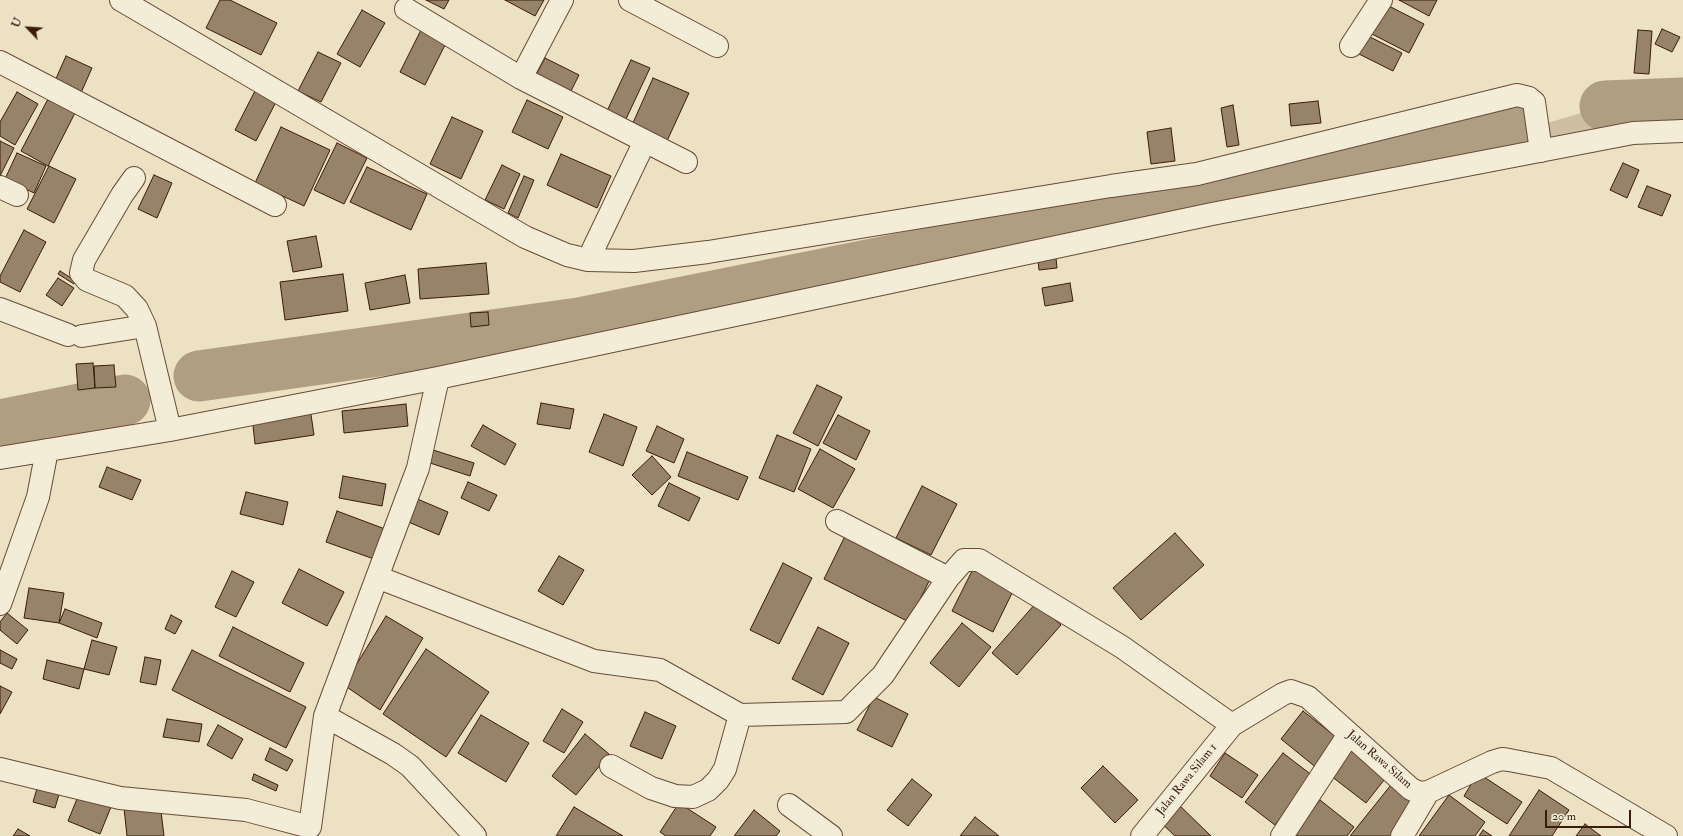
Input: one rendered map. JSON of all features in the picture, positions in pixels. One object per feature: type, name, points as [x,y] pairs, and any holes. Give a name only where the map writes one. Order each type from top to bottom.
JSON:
[{"type":"street","points":[[121,0],[525,237],[567,256],[588,260],[634,261],[708,252],[1111,186],[1197,174],[1505,98],[1524,96],[1534,102],[1540,145]]},
{"type":"street","points":[[521,78],[562,0]]},
{"type":"street","points":[[630,0],[717,46]]},
{"type":"street","points":[[1351,46],[1381,0]]},
{"type":"street","points":[[406,9],[521,78],[686,162]]},
{"type":"street","points":[[0,62],[275,205]]},
{"type":"street","points":[[0,458],[47,450],[168,422],[438,378],[1540,145],[1633,134],[1683,131]]},
{"type":"street","points":[[588,260],[645,141]]},
{"type":"street","points":[[134,178],[122,195],[84,260],[81,273],[87,280],[125,296],[137,309],[145,326],[155,361],[168,422]]},
{"type":"street","points":[[0,309],[75,335],[145,326]]},
{"type":"street","points":[[0,769],[120,798],[246,810],[310,831],[325,716],[418,468],[438,378]]},
{"type":"street","points":[[0,604],[38,498],[47,450]]},
{"type":"street","points":[[836,521],[948,578]]},
{"type":"street","points":[[377,577],[594,662],[660,670],[740,715],[846,712],[883,675],[948,578],[964,560],[980,560],[1122,647],[1232,725]]},
{"type":"street","name":"Jalan Rawa Silam","points":[[1232,725],[1283,694],[1291,691],[1308,697],[1411,789],[1420,793],[1428,792],[1502,759],[1551,768],[1666,836]]},
{"type":"street","points":[[611,766],[651,788],[675,796],[693,797],[708,790],[718,780],[725,769],[740,715]]},
{"type":"street","points":[[325,716],[394,754],[410,766],[475,836]]},
{"type":"street","name":"Jalan Rawa Silam 1","points":[[1142,836],[1232,725]]},
{"type":"street","points":[[1282,836],[1349,734]]},
{"type":"street","points":[[1402,836],[1428,792]]},
{"type":"street","points":[[789,805],[831,836]]},
{"type":"shaded area","points":[[1683,103],[1683,131],[1541,151],[1537,126],[1605,106]]},
{"type":"building","points":[[220,0],[230,0],[277,23],[261,55],[206,28]]},
{"type":"building","points":[[426,0],[449,0],[444,9]]},
{"type":"building","points":[[505,0],[544,0],[535,16]]},
{"type":"building","points":[[1399,0],[1437,0],[1429,16]]},
{"type":"building","points":[[1385,4],[1424,24],[1409,53],[1370,33]]},
{"type":"building","points":[[362,10],[385,23],[360,67],[337,54]]},
{"type":"building","points":[[1662,29],[1680,37],[1672,52],[1655,44]]},
{"type":"building","points":[[421,30],[446,43],[425,85],[400,72]]},
{"type":"building","points":[[1638,30],[1652,31],[1649,74],[1634,73]]},
{"type":"building","points":[[1362,33],[1402,53],[1393,71],[1353,51]]},
{"type":"building","points":[[318,52],[341,63],[321,102],[298,91]]},
{"type":"building","points":[[66,56],[92,68],[80,95],[54,83]]},
{"type":"building","points":[[545,58],[579,75],[568,97],[534,79]]},
{"type":"building","points":[[631,60],[650,68],[626,119],[607,111]]},
{"type":"building","points":[[653,78],[689,93],[667,141],[632,125]]},
{"type":"building","points":[[257,87],[278,98],[256,141],[235,130]]},
{"type":"building","points":[[17,92],[38,104],[15,145],[0,136],[0,122]]},
{"type":"building","points":[[49,97],[76,111],[48,166],[21,151]]},
{"type":"building","points":[[527,100],[563,117],[548,149],[512,132]]},
{"type":"building","points":[[1318,101],[1321,123],[1291,126],[1289,104]]},
{"type":"building","points":[[1233,105],[1239,145],[1227,147],[1221,108]]},
{"type":"building","points":[[452,117],[483,131],[461,179],[430,164]]},
{"type":"building","points":[[281,127],[330,150],[304,206],[255,183]]},
{"type":"building","points":[[1171,128],[1175,161],[1151,164],[1147,132]]},
{"type":"building","points":[[0,141],[14,148],[0,176]]},
{"type":"building","points":[[337,143],[367,158],[344,204],[314,190]]},
{"type":"building","points":[[17,153],[46,166],[34,193],[5,179]]},
{"type":"building","points":[[561,154],[611,176],[597,208],[547,185]]},
{"type":"building","points":[[1623,163],[1639,170],[1627,198],[1610,190]]},
{"type":"building","points":[[502,165],[520,174],[504,209],[485,200]]},
{"type":"building","points":[[49,166],[76,179],[54,223],[27,209]]},
{"type":"building","points":[[367,167],[427,194],[411,230],[350,202]]},
{"type":"building","points":[[154,175],[172,183],[157,218],[138,209]]},
{"type":"building","points":[[524,176],[534,180],[518,218],[508,213]]},
{"type":"building","points":[[1647,186],[1671,195],[1662,216],[1638,207]]},
{"type":"building","points":[[24,230],[46,242],[20,292],[0,282],[0,276]]},
{"type":"building","points":[[316,236],[322,267],[293,272],[287,241]]},
{"type":"building","points":[[1056,258],[1057,268],[1039,270],[1038,260]]},
{"type":"building","points":[[486,263],[489,294],[420,299],[418,269]]},
{"type":"building","points":[[60,271],[76,281],[74,284],[58,274]]},
{"type":"building","points":[[343,274],[348,311],[285,320],[280,282]]},
{"type":"building","points":[[405,275],[410,303],[370,310],[365,283]]},
{"type":"building","points":[[58,278],[74,288],[62,306],[46,295]]},
{"type":"building","points":[[1070,283],[1073,301],[1045,306],[1042,288]]},
{"type":"building","points":[[488,312],[489,325],[471,327],[470,313]]},
{"type":"building","points":[[93,363],[95,388],[78,390],[76,364]]},
{"type":"building","points":[[114,365],[116,387],[95,388],[94,366]]},
{"type":"building","points":[[817,385],[842,397],[818,446],[793,433]]},
{"type":"building","points":[[541,403],[574,409],[570,429],[537,424]]},
{"type":"building","points":[[406,404],[408,426],[344,433],[342,411]]},
{"type":"building","points":[[310,408],[314,435],[255,444],[252,416]]},
{"type":"building","points":[[604,414],[637,427],[623,466],[589,452]]},
{"type":"building","points":[[838,415],[870,431],[856,460],[823,443]]},
{"type":"building","points":[[483,425],[516,444],[505,465],[471,446]]},
{"type":"building","points":[[657,426],[684,439],[674,463],[646,451]]},
{"type":"building","points":[[777,435],[811,449],[794,492],[759,478]]},
{"type":"building","points":[[430,449],[474,463],[470,476],[427,462]]},
{"type":"building","points":[[820,449],[855,469],[833,508],[798,489]]},
{"type":"building","points":[[687,452],[748,477],[738,500],[678,476]]},
{"type":"building","points":[[652,456],[671,477],[652,495],[632,475]]},
{"type":"building","points":[[107,467],[141,480],[132,500],[99,487]]},
{"type":"building","points":[[343,476],[386,484],[382,506],[339,498]]},
{"type":"building","points":[[468,482],[497,495],[489,511],[461,498]]},
{"type":"building","points":[[669,483],[700,498],[689,521],[658,506]]},
{"type":"building","points":[[922,486],[957,504],[931,555],[896,538]]},
{"type":"building","points":[[246,492],[288,502],[283,525],[240,514]]},
{"type":"building","points":[[415,498],[448,512],[439,535],[406,521]]},
{"type":"building","points":[[337,511],[385,529],[374,559],[326,542]]},
{"type":"building","points":[[1175,533],[1204,565],[1141,620],[1113,588]]},
{"type":"building","points":[[846,534],[931,577],[909,622],[824,579]]},
{"type":"building","points":[[559,556],[584,570],[563,605],[538,591]]},
{"type":"building","points":[[783,563],[812,578],[779,644],[750,630]]},
{"type":"building","points":[[974,567],[1015,587],[993,632],[952,611]]},
{"type":"building","points":[[299,569],[344,592],[327,626],[282,603]]},
{"type":"building","points":[[232,571],[254,582],[236,617],[215,607]]},
{"type":"building","points":[[29,588],[64,593],[59,623],[24,618]]},
{"type":"building","points":[[1036,603],[1061,625],[1017,675],[992,653]]},
{"type":"building","points":[[65,609],[102,623],[97,638],[59,623]]},
{"type":"building","points":[[7,613],[28,630],[17,644],[0,630],[0,622]]},
{"type":"building","points":[[171,615],[182,621],[175,634],[165,629]]},
{"type":"building","points":[[386,616],[423,638],[380,710],[344,685]]},
{"type":"building","points":[[962,623],[991,647],[959,687],[930,663]]},
{"type":"building","points":[[233,627],[304,663],[290,692],[219,656]]},
{"type":"building","points":[[818,627],[849,643],[823,695],[792,679]]},
{"type":"building","points":[[92,640],[117,647],[109,675],[84,669]]},
{"type":"building","points":[[426,649],[489,692],[446,757],[383,714]]},
{"type":"building","points":[[0,650],[17,659],[12,669],[0,663]]},
{"type":"building","points":[[192,650],[306,707],[286,748],[172,690]]},
{"type":"building","points":[[145,657],[161,660],[156,685],[140,682]]},
{"type":"building","points":[[47,660],[84,669],[79,689],[43,679]]},
{"type":"building","points":[[0,686],[12,692],[0,714]]},
{"type":"building","points":[[874,697],[908,714],[892,747],[857,730]]},
{"type":"building","points":[[562,709],[583,722],[564,753],[543,741]]},
{"type":"building","points":[[1303,711],[1340,740],[1318,769],[1281,739]]},
{"type":"building","points":[[645,712],[676,726],[662,759],[630,746]]},
{"type":"building","points":[[481,715],[529,743],[506,782],[458,753]]},
{"type":"building","points":[[167,719],[202,724],[199,742],[163,737]]},
{"type":"building","points":[[218,725],[243,739],[232,759],[207,745]]},
{"type":"building","points":[[585,734],[609,754],[576,795],[552,776]]},
{"type":"building","points":[[270,748],[293,760],[287,771],[265,760]]},
{"type":"building","points":[[1353,748],[1388,775],[1366,803],[1331,776]]},
{"type":"building","points":[[1225,753],[1258,775],[1242,798],[1210,776]]},
{"type":"building","points":[[1283,753],[1313,776],[1275,825],[1245,802]]},
{"type":"building","points":[[1103,766],[1138,800],[1115,823],[1081,788]]},
{"type":"building","points":[[1478,773],[1522,802],[1507,824],[1464,796]]},
{"type":"building","points":[[254,774],[278,785],[276,791],[252,780]]},
{"type":"building","points":[[912,779],[932,795],[908,826],[887,810]]},
{"type":"building","points":[[38,785],[60,791],[55,808],[33,802]]},
{"type":"building","points":[[1391,785],[1416,805],[1392,836],[1350,836]]},
{"type":"building","points":[[1539,790],[1569,810],[1552,836],[1509,836]]},
{"type":"building","points":[[79,794],[111,807],[100,834],[68,821]]},
{"type":"building","points":[[1449,795],[1485,822],[1475,836],[1419,836]]},
{"type":"building","points":[[1320,800],[1354,827],[1347,836],[1292,836]]},
{"type":"building","points":[[1176,802],[1211,836],[1175,836],[1158,820]]},
{"type":"building","points":[[160,803],[164,836],[127,836],[124,808]]},
{"type":"building","points":[[679,803],[716,827],[710,836],[666,836],[660,832]]},
{"type":"building","points":[[574,807],[623,836],[556,836]]},
{"type":"building","points":[[754,810],[780,831],[776,836],[734,836]]},
{"type":"building","points":[[975,817],[999,836],[960,836]]},
{"type":"building","points":[[1585,824],[1601,836],[1576,836]]},
{"type":"building","points":[[18,829],[30,836],[13,836]]},
{"type":"building","points":[[1483,830],[1492,836],[1479,836]]},
{"type":"waterway","points":[[1605,106],[1683,103]]},
{"type":"waterway","points":[[199,376],[579,323],[1441,150],[1523,128]]},
{"type":"waterway","points":[[0,425],[125,400]]}]
